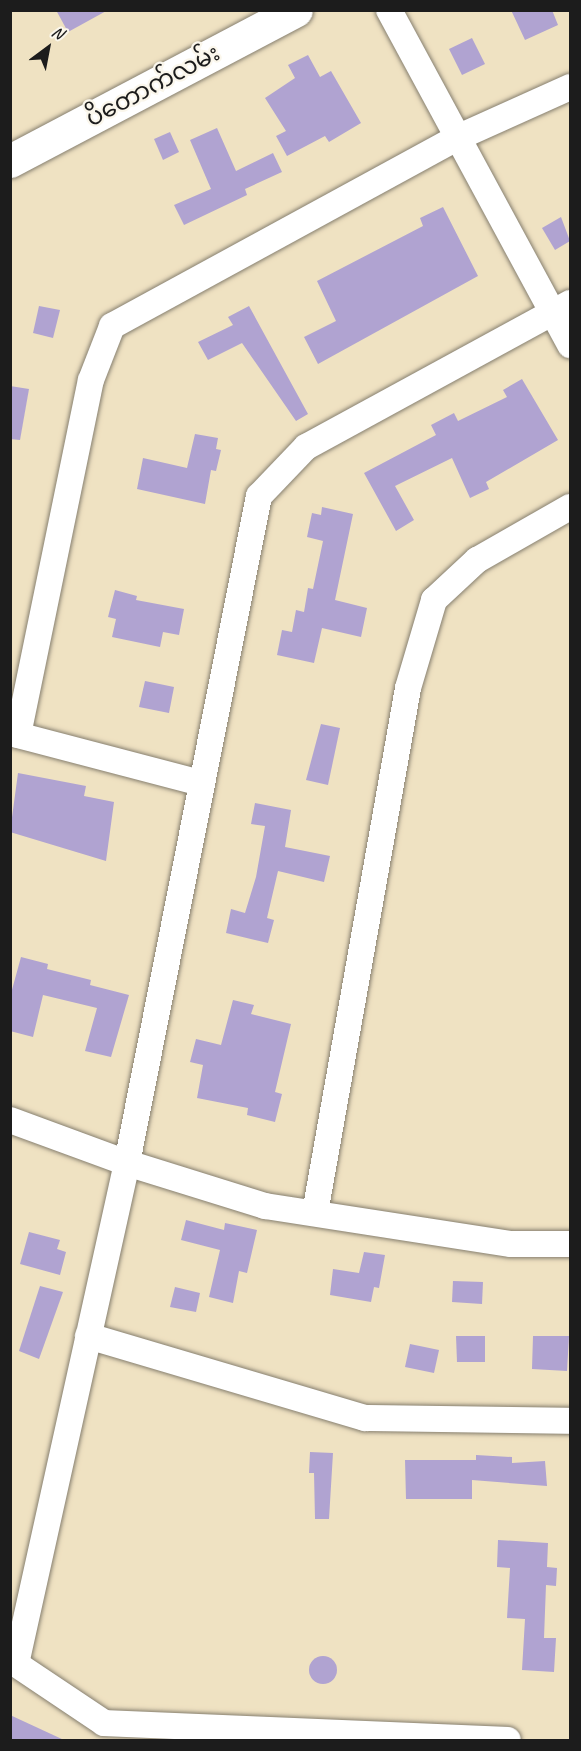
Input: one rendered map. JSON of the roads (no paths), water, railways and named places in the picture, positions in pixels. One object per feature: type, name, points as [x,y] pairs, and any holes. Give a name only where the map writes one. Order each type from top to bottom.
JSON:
[{"type":"street","name":"ပိတောက်လမ်း","points":[[10,161],[296,10]]},
{"type":"street","points":[[389,10],[459,137],[563,307],[570,345]]},
{"type":"street","points":[[201,783],[14,734],[92,380],[112,326],[459,137],[570,87]]},
{"type":"street","points":[[508,1740],[104,1723],[13,1662],[127,1163],[259,496],[306,447],[563,307]]},
{"type":"street","points":[[315,1213],[408,688],[434,600],[477,560],[570,507]]},
{"type":"street","points":[[10,1120],[127,1163],[265,1206],[511,1244],[570,1244]]},
{"type":"street","points":[[88,1336],[365,1418],[570,1421]]}]
